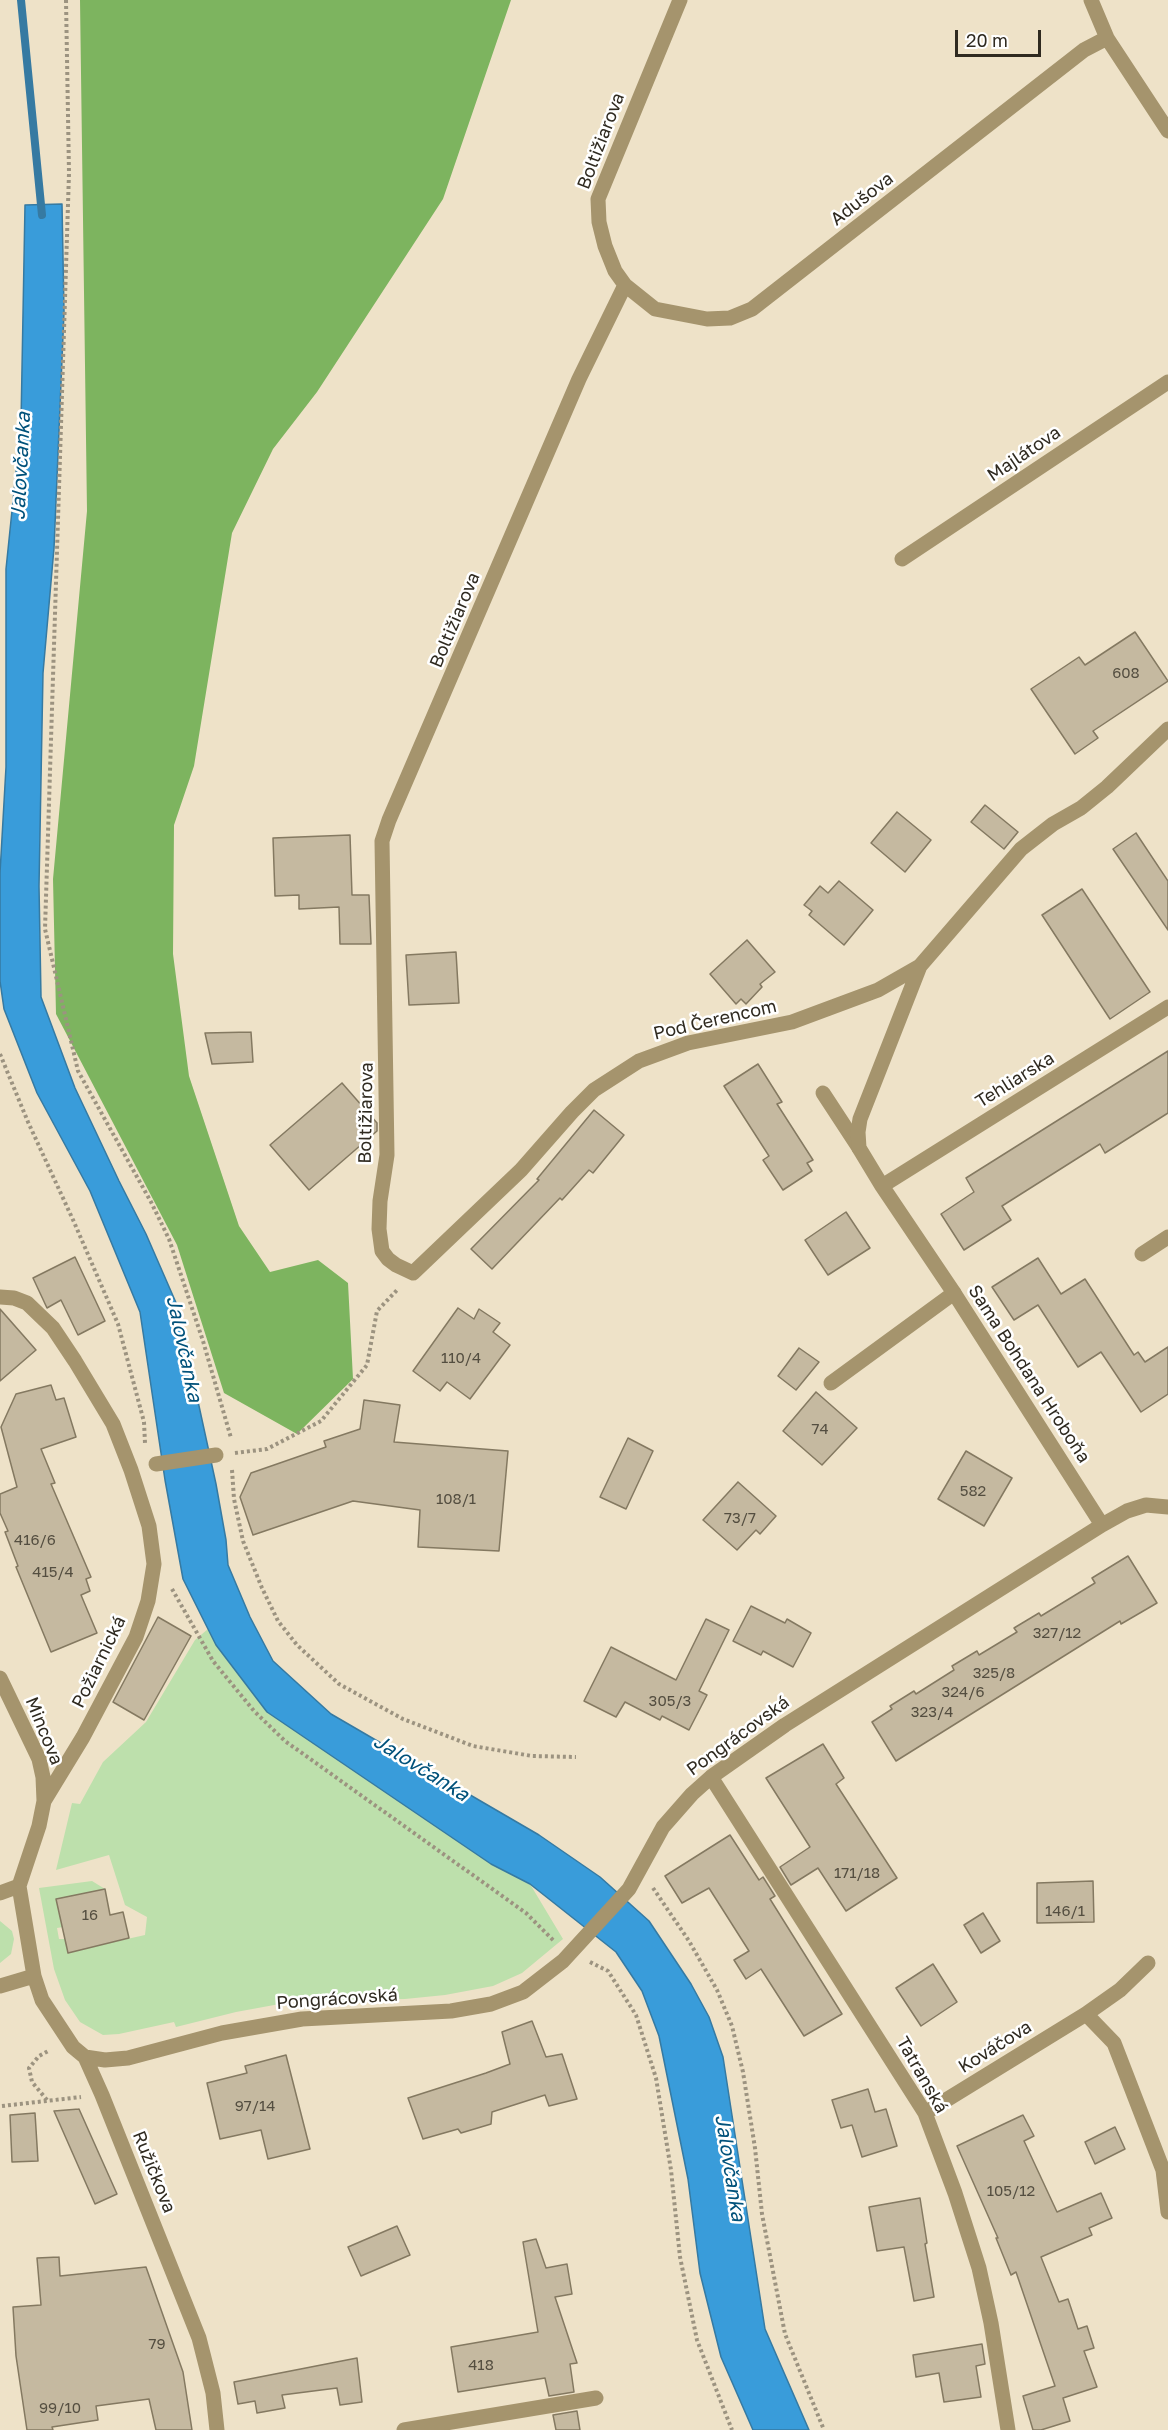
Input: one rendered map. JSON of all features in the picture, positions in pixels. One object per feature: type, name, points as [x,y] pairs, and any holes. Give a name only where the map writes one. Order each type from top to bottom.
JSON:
[{"type":"street","name":"Boltižiarova","points":[[413,1273],[388,1259],[382,1251],[379,1229],[380,1201],[387,1155],[382,842],[389,820],[574,390],[625,285],[615,271],[605,246],[598,222],[598,199],[680,0]]},
{"type":"street","points":[[1091,0],[1107,38],[1168,131]]},
{"type":"street","name":"Adušova","points":[[625,285],[655,309],[682,316],[707,319],[730,318],[752,309],[1056,71],[1084,50],[1107,38]]},
{"type":"street","name":"Majlátova","points":[[902,559],[1168,382]]},
{"type":"street","name":"Pod Čerencom","points":[[859,1148],[860,1119],[921,966],[1021,849],[1053,824],[1081,808],[1107,787],[1168,729]]},
{"type":"street","name":"Pod Čerencom","points":[[413,1273],[521,1170],[594,1090],[625,1068],[657,1052],[688,1043],[792,1022],[878,990],[921,966]]},
{"type":"street","name":"Tehliarska","points":[[882,1186],[1168,1007]]},
{"type":"street","points":[[823,1093],[882,1186]]},
{"type":"street","name":"Sama Bohdana Hroboňa","points":[[882,1186],[954,1293],[1102,1525]]},
{"type":"street","points":[[1142,1254],[1168,1237]]},
{"type":"street","points":[[831,1383],[954,1293]]},
{"type":"street","name":"Požiarnická","points":[[0,1298],[14,1298],[27,1303],[37,1312],[53,1328],[96,1394],[112,1424],[141,1497],[149,1526],[154,1564],[148,1601],[136,1637],[83,1737],[44,1801],[33,1845],[19,1886],[34,1976]]},
{"type":"street","points":[[156,1464],[216,1455]]},
{"type":"street","points":[[1102,1525],[1127,1511],[1146,1505],[1168,1507]]},
{"type":"street","name":"Pongrácovská","points":[[86,2057],[105,2060],[128,2058],[222,2033],[293,2020],[451,2011],[491,2004],[523,1992],[563,1961],[629,1888],[663,1827],[692,1794],[711,1777],[784,1725],[1102,1525]]},
{"type":"street","name":"Mincova","points":[[0,1678],[39,1759],[43,1777],[44,1801]]},
{"type":"street","name":"Tatranská","points":[[711,1777],[925,2114],[955,2193],[979,2268],[991,2323],[1008,2430]]},
{"type":"street","points":[[0,1893],[19,1886]]},
{"type":"street","name":"Kováčova","points":[[925,2114],[1086,2014],[1120,1990],[1148,1963]]},
{"type":"street","points":[[0,1986],[34,1976]]},
{"type":"street","name":"Ružičkova","points":[[34,1976],[42,2000],[69,2042],[86,2057],[102,2095],[199,2338],[213,2393],[217,2430]]},
{"type":"street","points":[[1086,2014],[1114,2043],[1163,2170],[1168,2212]]},
{"type":"street","points":[[404,2430],[596,2398]]},
{"type":"path","points":[[66,0],[69,173],[45,929],[78,1071],[169,1239],[204,1341],[233,1446],[234,1499],[243,1541],[278,1621],[297,1645],[339,1684],[403,1719],[473,1746],[532,1756],[576,1756]]},
{"type":"path","points":[[0,1054],[118,1324],[144,1422],[146,1444]]},
{"type":"path","points":[[232,1453],[267,1449],[321,1421],[367,1365],[378,1311],[413,1273]]},
{"type":"path","points":[[154,1564],[173,1590],[213,1661],[254,1711],[285,1741],[526,1913],[555,1942]]},
{"type":"path","points":[[650,1885],[689,1941],[717,1989],[732,2026],[743,2072],[755,2148],[762,2214],[785,2334],[824,2430]]},
{"type":"path","points":[[592,1956],[588,1961],[608,1971],[636,2015],[656,2078],[671,2170],[681,2258],[697,2340],[732,2430]]},
{"type":"path","points":[[47,2101],[32,2082],[29,2068],[39,2056],[69,2042]]},
{"type":"path","points":[[2,2106],[102,2095]]},
{"type":"green space","points":[[80,0],[511,0],[443,199],[317,392],[273,449],[232,533],[194,766],[174,825],[173,954],[189,1076],[239,1226],[270,1272],[318,1260],[348,1283],[353,1379],[297,1434],[224,1393],[177,1245],[56,1014],[53,879],[87,511]]},
{"type":"green space","points":[[208,1629],[216,1645],[267,1712],[491,1864],[530,1884],[563,1939],[522,1973],[493,1986],[445,1995],[405,1999],[296,2001],[236,2012],[176,2027],[174,2022],[119,2034],[103,2035],[80,2022],[65,2000],[54,1969],[39,1888],[92,1881],[105,1889],[57,1899],[63,1927],[57,1928],[59,1939],[65,1939],[69,1952],[145,1935],[147,1917],[125,1905],[109,1855],[56,1870],[72,1803],[80,1804],[103,1762],[146,1722],[195,1640]]},
{"type":"green space","points":[[0,1921],[12,1931],[14,1939],[11,1954],[0,1963]]},
{"type":"water","points":[[62,204],[64,312],[54,548],[43,673],[39,886],[41,997],[75,1088],[146,1234],[177,1305],[216,1484],[228,1565],[250,1617],[273,1661],[331,1714],[539,1835],[600,1877],[649,1921],[691,1984],[709,2017],[723,2057],[765,2329],[809,2430],[753,2430],[721,2357],[700,2273],[688,2179],[659,2036],[642,1991],[616,1952],[530,1884],[491,1864],[267,1712],[216,1645],[183,1579],[165,1480],[140,1312],[90,1191],[37,1093],[4,1009],[0,981],[0,873],[6,767],[6,569],[21,423],[25,205]]},
{"type":"building","points":[[1135,632],[1168,681],[1093,731],[1098,738],[1075,754],[1031,689],[1079,657],[1085,665]]},
{"type":"building","points":[[985,805],[1018,832],[1004,849],[971,822]]},
{"type":"building","points":[[897,812],[931,840],[905,872],[871,843]]},
{"type":"building","points":[[1136,833],[1168,881],[1168,930],[1113,849]]},
{"type":"building","points":[[350,835],[352,895],[369,895],[371,944],[340,944],[339,907],[299,909],[299,895],[275,896],[273,838]]},
{"type":"building","points":[[839,881],[873,910],[844,945],[809,915],[812,911],[804,905],[820,886],[828,893]]},
{"type":"building","points":[[1082,889],[1150,992],[1110,1019],[1042,915]]},
{"type":"building","points":[[747,940],[775,972],[760,984],[762,987],[746,1004],[741,999],[736,1004],[710,974]]},
{"type":"building","points":[[456,952],[459,1003],[409,1005],[406,955]]},
{"type":"building","points":[[251,1032],[253,1062],[212,1064],[205,1033]]},
{"type":"building","points":[[1168,1051],[1168,1113],[1105,1153],[1100,1144],[1002,1206],[1011,1220],[964,1250],[941,1214],[974,1192],[966,1178]]},
{"type":"building","points":[[758,1064],[782,1102],[777,1104],[813,1160],[807,1163],[812,1171],[783,1190],[763,1160],[769,1156],[724,1086]]},
{"type":"building","points":[[342,1083],[377,1123],[377,1131],[309,1190],[270,1145]]},
{"type":"building","points":[[594,1110],[624,1135],[593,1173],[589,1170],[492,1269],[471,1249],[539,1180],[537,1179]]},
{"type":"building","points":[[846,1212],[870,1248],[828,1275],[805,1240]]},
{"type":"building","points":[[75,1257],[105,1321],[78,1335],[61,1300],[47,1308],[33,1278]]},
{"type":"building","points":[[1038,1258],[1061,1294],[1085,1279],[1134,1355],[1138,1352],[1145,1362],[1168,1347],[1168,1394],[1141,1412],[1101,1352],[1078,1367],[1038,1305],[1014,1320],[992,1287]]},
{"type":"building","points":[[458,1308],[474,1319],[479,1309],[500,1323],[493,1332],[510,1345],[470,1399],[447,1382],[440,1391],[413,1371]]},
{"type":"building","points":[[0,1309],[36,1350],[0,1381]]},
{"type":"building","points":[[799,1348],[819,1362],[796,1390],[778,1376]]},
{"type":"building","points":[[51,1385],[56,1400],[64,1398],[76,1437],[41,1449],[55,1483],[51,1484],[91,1577],[86,1579],[90,1591],[81,1595],[97,1633],[51,1652],[16,1567],[18,1566],[5,1532],[8,1531],[0,1513],[0,1494],[17,1487],[1,1427],[16,1394]]},
{"type":"building","points":[[816,1392],[857,1428],[822,1465],[783,1431]]},
{"type":"building","points":[[364,1400],[400,1405],[394,1442],[508,1451],[499,1551],[418,1547],[420,1510],[353,1501],[253,1535],[240,1497],[251,1473],[326,1447],[324,1441],[360,1429]]},
{"type":"building","points":[[628,1438],[653,1451],[626,1509],[600,1497]]},
{"type":"building","points":[[966,1451],[1012,1478],[984,1526],[938,1499]]},
{"type":"building","points":[[738,1482],[776,1516],[760,1534],[756,1530],[737,1550],[703,1520]]},
{"type":"building","points":[[1128,1556],[1157,1603],[1121,1624],[1120,1621],[896,1761],[872,1722],[892,1709],[890,1706],[914,1691],[916,1694],[954,1670],[952,1666],[977,1651],[979,1655],[1017,1632],[1014,1628],[1039,1613],[1041,1616],[1095,1583],[1092,1578]]},
{"type":"building","points":[[751,1606],[785,1623],[787,1619],[811,1633],[793,1667],[763,1651],[761,1655],[733,1641]]},
{"type":"building","points":[[158,1617],[191,1636],[144,1720],[113,1702]]},
{"type":"building","points":[[706,1619],[729,1630],[699,1691],[707,1695],[689,1730],[662,1716],[660,1720],[625,1702],[616,1717],[584,1701],[611,1647],[676,1680]]},
{"type":"building","points":[[823,1744],[844,1778],[836,1784],[897,1878],[846,1911],[818,1868],[791,1885],[780,1867],[810,1847],[766,1778]]},
{"type":"building","points":[[730,1835],[759,1880],[763,1877],[775,1896],[770,1899],[842,2014],[804,2036],[761,1969],[746,1979],[734,1960],[749,1951],[709,1888],[682,1903],[665,1876]]},
{"type":"building","points":[[1093,1881],[1094,1922],[1037,1923],[1037,1883]]},
{"type":"building","points":[[105,1889],[110,1915],[123,1912],[129,1938],[68,1953],[56,1899]]},
{"type":"building","points":[[983,1913],[1000,1941],[981,1953],[964,1925]]},
{"type":"building","points":[[933,1964],[957,2002],[921,2026],[896,1988]]},
{"type":"building","points":[[532,2021],[546,2057],[562,2054],[577,2099],[549,2106],[545,2095],[492,2112],[491,2124],[461,2133],[458,2129],[423,2139],[408,2098],[510,2064],[502,2032]]},
{"type":"building","points":[[286,2055],[310,2149],[268,2159],[261,2130],[220,2139],[207,2083],[247,2073],[245,2066]]},
{"type":"building","points":[[868,2089],[875,2112],[886,2109],[897,2146],[862,2157],[852,2125],[841,2128],[832,2100]]},
{"type":"building","points":[[79,2109],[117,2194],[95,2204],[54,2111]]},
{"type":"building","points":[[35,2113],[38,2161],[12,2162],[10,2115]]},
{"type":"building","points":[[1023,2115],[1034,2136],[1024,2141],[1057,2212],[1101,2193],[1112,2218],[1089,2228],[1092,2235],[1041,2257],[1059,2302],[1068,2299],[1078,2329],[1087,2326],[1094,2348],[1084,2351],[1097,2387],[1063,2398],[1070,2421],[1041,2430],[1033,2430],[1023,2396],[1055,2386],[1016,2272],[1011,2275],[996,2238],[998,2238],[957,2146]]},
{"type":"building","points":[[1115,2127],[1125,2149],[1095,2164],[1085,2142]]},
{"type":"building","points":[[920,2198],[934,2297],[914,2301],[904,2247],[877,2251],[869,2207]]},
{"type":"building","points":[[397,2226],[410,2255],[361,2276],[348,2247]]},
{"type":"building","points":[[536,2239],[546,2268],[567,2264],[572,2294],[555,2297],[577,2363],[570,2364],[574,2392],[549,2396],[545,2378],[458,2392],[451,2347],[538,2332],[523,2242]]},
{"type":"building","points":[[59,2257],[60,2276],[146,2267],[183,2372],[192,2430],[156,2430],[149,2399],[96,2406],[98,2420],[52,2427],[53,2430],[27,2430],[16,2356],[13,2307],[41,2305],[37,2258]]},
{"type":"building","points":[[982,2344],[985,2364],[976,2366],[981,2397],[944,2402],[939,2373],[916,2377],[913,2355]]},
{"type":"building","points":[[357,2358],[362,2402],[340,2405],[337,2388],[282,2395],[285,2408],[257,2413],[255,2401],[238,2404],[234,2382]]},
{"type":"building","points":[[577,2411],[580,2430],[556,2430],[553,2415]]},
{"type":"waterway","name":"Jalovčanka","points":[[21,0],[42,215]]}]
